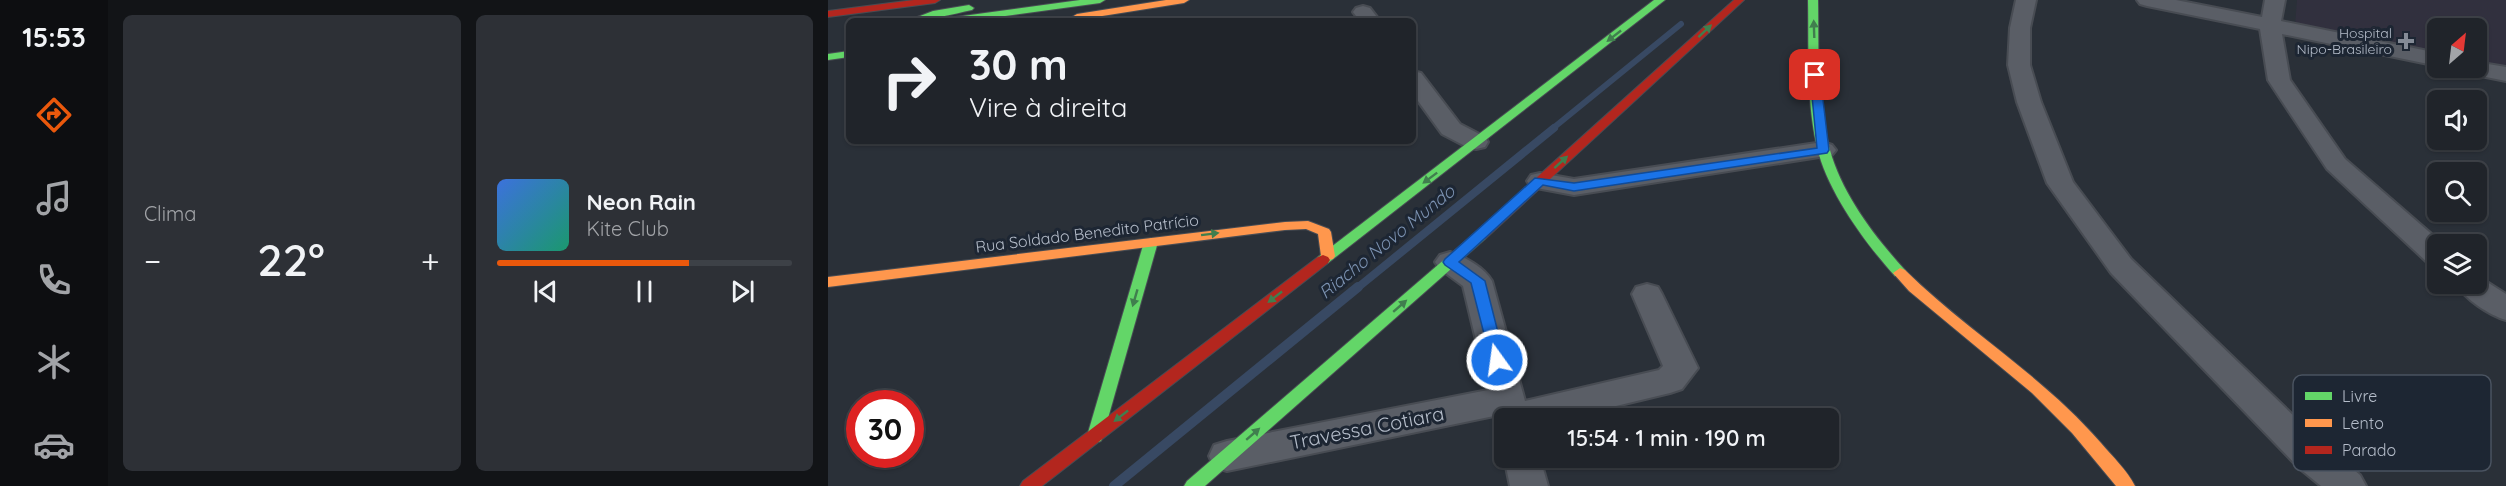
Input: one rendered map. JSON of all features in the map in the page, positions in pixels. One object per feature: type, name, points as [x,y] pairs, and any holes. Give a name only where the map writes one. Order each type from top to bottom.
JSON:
[{"type":"main road","points":[[828,14],[935,0]]},
{"type":"main road","points":[[921,18],[936,13],[1020,0]]},
{"type":"main road","points":[[970,18],[1100,0]]},
{"type":"main road","points":[[1072,18],[1184,0]]},
{"type":"main road","points":[[1029,486],[1660,0]]},
{"type":"main road","points":[[1193,486],[1450,262],[1739,0]]},
{"type":"main road","points":[[1813,0],[1816,92],[1823,150],[1848,201],[1894,267],[1921,295],[2023,376],[2063,412],[2099,451],[2126,486]]},
{"type":"main road","points":[[828,57],[846,54]]},
{"type":"main road","name":"Rua Soldado Benedito Patrício","points":[[828,282],[1285,226],[1308,225],[1324,232],[1328,256]]},
{"type":"main road","points":[[1095,435],[1151,242]]},
{"type":"street","points":[[2026,0],[2020,28],[2019,65],[2060,183],[2121,266],[2293,439]]},
{"type":"street","points":[[2147,0],[2427,58]]},
{"type":"street","points":[[2275,0],[2270,26],[2279,80],[2336,164],[2427,246]]},
{"type":"street","points":[[2487,70],[2506,74]]},
{"type":"street","points":[[1416,82],[1451,129],[1476,142]]},
{"type":"street","points":[[1540,181],[1574,187],[1823,150]]},
{"type":"street","points":[[1450,262],[1477,281],[1510,408]]},
{"type":"street","name":"Travessa Cotiara","points":[[1531,408],[1670,380],[1678,374],[1681,368],[1647,294]]},
{"type":"street","points":[[2484,294],[2506,309]]},
{"type":"street","name":"Travessa Cotiara","points":[[1227,456],[1494,415]]},
{"type":"street","points":[[1524,468],[1529,486]]},
{"type":"street","points":[[2328,471],[2347,486]]},
{"type":"shaded area","name":"Hospital Nipo-Brasileiro","points":[[2297,0],[2506,0],[2506,67],[2487,63],[2487,18],[2427,18],[2427,51],[2295,25]]},
{"type":"waterway","name":"Riacho Novo Mundo","points":[[1552,129],[1681,24]]},
{"type":"waterway","name":"Riacho Novo Mundo","points":[[1356,289],[1554,128]]},
{"type":"waterway","name":"Riacho Novo Mundo","points":[[1114,486],[1358,287]]},
{"type":"traffic: fast","points":[[970,18],[1100,0]]},
{"type":"traffic: fast","points":[[1323,260],[1660,0]]},
{"type":"traffic: fast","points":[[1813,0],[1815,93],[1819,130],[1827,161],[1855,214],[1900,273]]},
{"type":"traffic: fast","points":[[921,18],[936,13],[969,8]]},
{"type":"traffic: fast","points":[[828,57],[846,54]]},
{"type":"traffic: fast","points":[[1193,486],[1480,236]]},
{"type":"traffic: fast","points":[[1095,436],[1151,242]]},
{"type":"traffic: slow","points":[[1077,17],[1184,0]]},
{"type":"traffic: slow","points":[[828,282],[1285,226],[1308,225],[1324,232],[1328,256]]},
{"type":"traffic: slow","points":[[1900,273],[1929,301],[2051,401],[2090,442],[2126,486]]},
{"type":"traffic: jam","points":[[828,14],[935,0]]},
{"type":"traffic: jam","points":[[1480,236],[1739,0]]},
{"type":"traffic: jam","points":[[1029,486],[1323,260]]},
{"type":"place","name":"Hospital Nipo-Brasileiro","points":[[2406,41]]},
{"type":"route","points":[[1497,360],[1477,281],[1450,262],[1540,181],[1574,187],[1823,150],[1815,75]]}]
